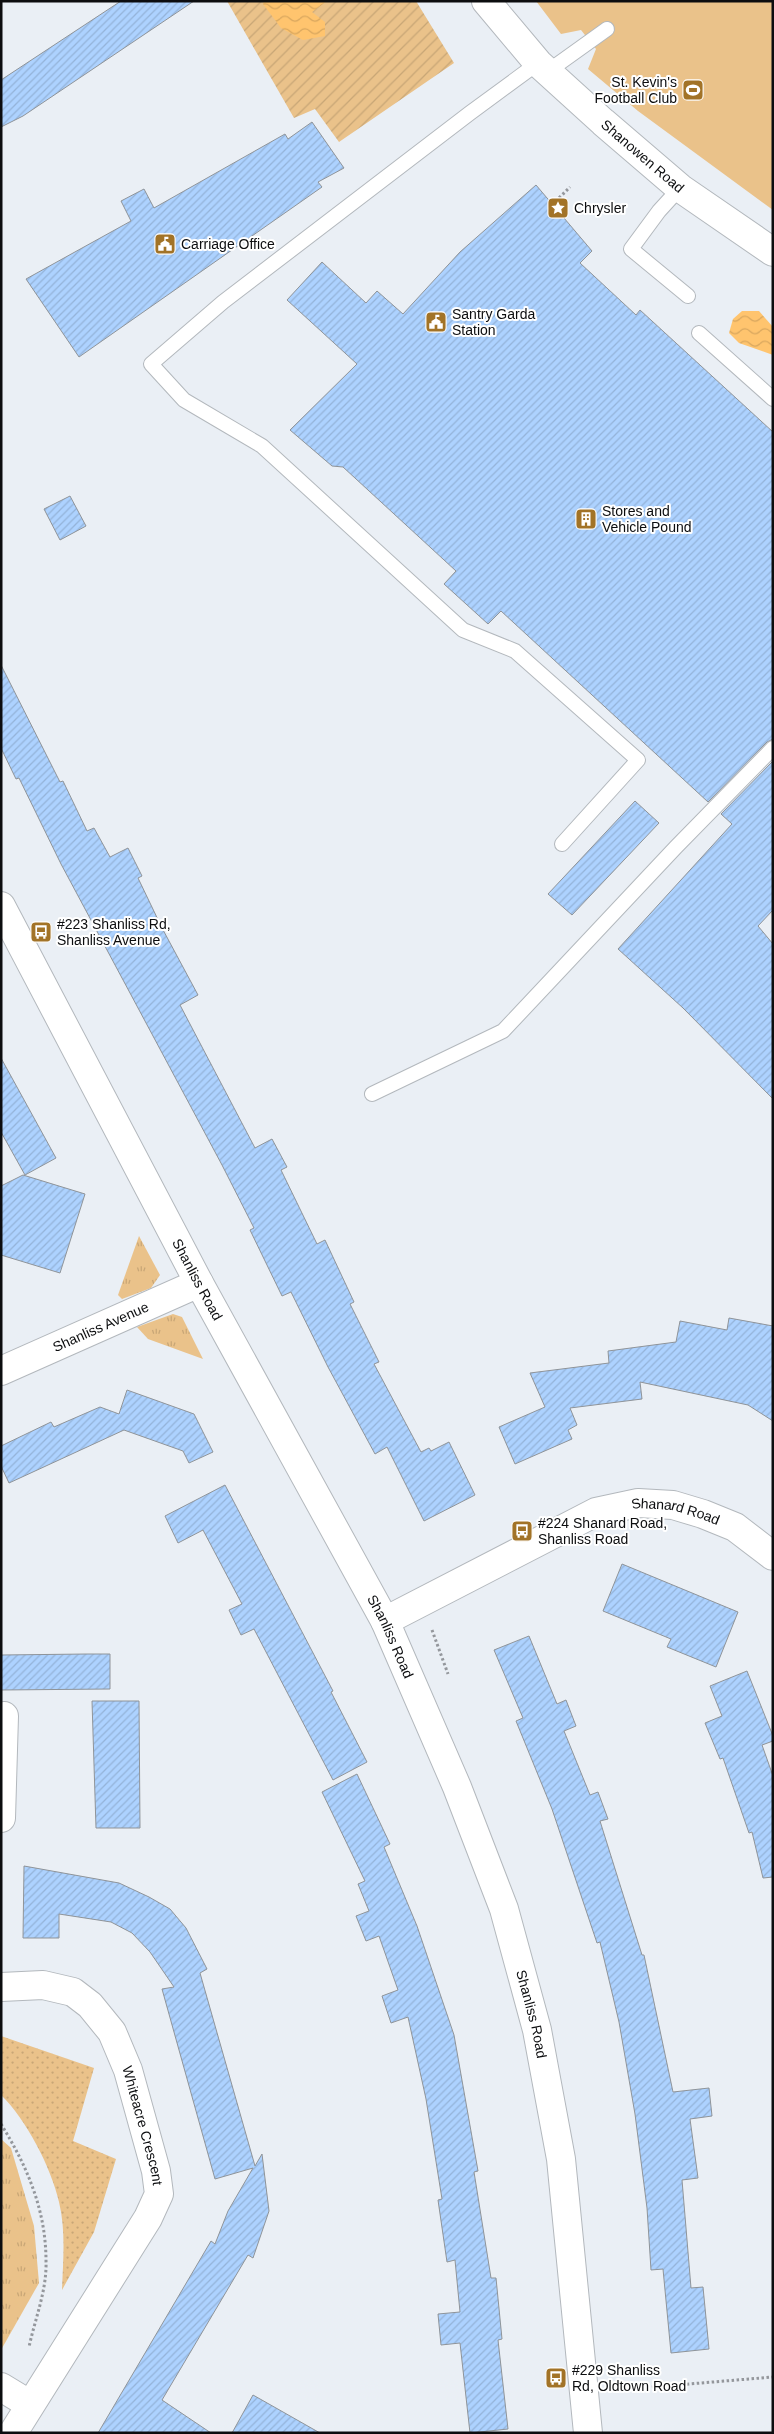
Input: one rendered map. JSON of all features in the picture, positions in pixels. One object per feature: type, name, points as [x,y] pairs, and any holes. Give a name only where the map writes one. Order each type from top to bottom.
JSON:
[{"type":"street","name":"Shanowen Road","points":[[491,3],[542,68],[680,188],[773,252]]},
{"type":"street","name":"Shanliss Road","points":[[1,906],[199,1283],[385,1621],[457,1787],[504,1909],[537,2030],[561,2159],[588,2433]]},
{"type":"street","name":"Shanliss Avenue","points":[[1,1371],[199,1283]]},
{"type":"street","name":"Shanard Road","points":[[385,1621],[596,1512],[638,1503],[673,1506],[703,1514],[735,1527],[773,1556]]},
{"type":"street","points":[[1,1818],[4,1716]]},
{"type":"street","name":"Whiteacre Crescent","points":[[1,1986],[43,1985],[73,1992],[90,2005],[112,2032],[128,2070],[156,2171],[158,2194],[148,2218],[13,2433]]},
{"type":"street","points":[[1,2387],[30,2404]]},
{"type":"lane","points":[[562,844],[638,760],[515,651],[463,630],[262,446],[184,400],[151,364],[222,302],[470,113],[607,29]]},
{"type":"lane","points":[[680,188],[659,211],[631,249],[688,296]]},
{"type":"lane","points":[[699,333],[773,399]]},
{"type":"lane","points":[[372,1094],[503,1031],[773,748]]},
{"type":"path","points":[[552,205],[570,187]]},
{"type":"path","points":[[430,1625],[448,1674]]},
{"type":"path","points":[[1,2124],[20,2155],[35,2192],[44,2225],[47,2262],[41,2300],[29,2347],[35,2352]]},
{"type":"path","points":[[617,2390],[773,2377]]},
{"type":"green space","points":[[227,1],[416,1],[454,63],[339,142],[315,109],[294,118]]},
{"type":"green space","name":"St. Kevin's Football Club","points":[[536,1],[773,1],[773,210],[638,111],[588,69],[596,49],[581,30],[561,34]]},
{"type":"green space","points":[[139,1236],[160,1275],[151,1288],[122,1299],[118,1295]]},
{"type":"green space","points":[[173,1314],[182,1317],[203,1359],[148,1339],[137,1327]]},
{"type":"green space","points":[[1,2036],[94,2068],[73,2141],[116,2159],[94,2232],[62,2290],[63,2235],[59,2202],[50,2174],[36,2144],[19,2117],[1,2095]]},
{"type":"green space","points":[[1,2139],[11,2148],[34,2226],[39,2283],[1,2350]]},
{"type":"water","points":[[264,1],[327,1],[312,12],[325,22],[325,36],[303,40],[281,28],[263,4]]},
{"type":"water","points":[[742,311],[759,311],[773,327],[773,355],[739,343],[729,333],[733,319]]},
{"type":"building","points":[[121,1],[194,1],[23,116],[1,127],[1,80]]},
{"type":"building","name":"Carriage Office","points":[[312,122],[344,168],[318,182],[322,187],[79,357],[26,279],[131,221],[121,201],[144,189],[154,208],[285,134],[288,139]]},
{"type":"building","name":"Stores and Vehicle Pound","points":[[536,185],[592,251],[580,263],[636,315],[640,310],[773,432],[773,739],[767,742],[708,802],[501,611],[488,624],[444,584],[456,571],[343,467],[332,466],[290,430],[357,364],[287,300],[322,262],[366,303],[377,291],[403,314],[460,252]]},
{"type":"building","points":[[70,496],[86,526],[60,540],[44,509]]},
{"type":"building","points":[[1,665],[60,782],[63,781],[87,831],[94,828],[110,857],[128,848],[142,876],[138,878],[198,995],[180,1005],[255,1148],[272,1139],[287,1167],[281,1170],[317,1244],[325,1240],[354,1302],[350,1304],[379,1362],[374,1364],[421,1452],[429,1448],[431,1451],[449,1442],[475,1495],[424,1521],[387,1447],[375,1454],[328,1367],[291,1292],[282,1296],[250,1230],[254,1228],[222,1165],[61,864],[19,778],[16,779],[1,748]]},
{"type":"building","points":[[773,761],[773,910],[758,926],[773,944],[773,1099],[683,1008],[618,949],[732,824],[721,814]]},
{"type":"building","points":[[635,801],[659,823],[572,915],[548,894]]},
{"type":"building","points":[[1,1058],[56,1158],[25,1175],[1,1132]]},
{"type":"building","points":[[23,1175],[85,1194],[60,1273],[1,1255],[1,1186]]},
{"type":"building","points":[[729,1318],[773,1326],[773,1421],[748,1405],[640,1382],[642,1399],[570,1408],[577,1425],[568,1430],[572,1439],[515,1464],[499,1427],[545,1407],[530,1373],[609,1363],[608,1351],[676,1342],[680,1321],[727,1330]]},
{"type":"building","points":[[127,1390],[194,1414],[213,1452],[189,1463],[183,1451],[124,1430],[9,1483],[1,1466],[1,1446],[51,1422],[54,1427],[100,1407],[119,1414]]},
{"type":"building","points":[[225,1485],[333,1691],[331,1692],[367,1762],[333,1780],[254,1629],[241,1635],[229,1610],[242,1604],[203,1530],[178,1543],[165,1516]]},
{"type":"building","points":[[622,1564],[738,1612],[716,1667],[667,1647],[671,1639],[603,1611]]},
{"type":"building","points":[[529,1636],[557,1704],[566,1700],[576,1726],[564,1731],[590,1795],[598,1792],[608,1819],[600,1821],[642,1955],[644,1955],[673,2092],[709,2088],[712,2116],[690,2119],[698,2178],[682,2180],[691,2288],[703,2287],[709,2349],[671,2353],[663,2269],[651,2270],[647,2208],[635,2114],[619,2022],[600,1942],[597,1943],[552,1809],[516,1721],[523,1718],[494,1650]]},
{"type":"building","points":[[110,1654],[110,1689],[1,1690],[1,1655]]},
{"type":"building","points":[[747,1671],[773,1736],[773,1741],[762,1745],[773,1776],[773,1877],[763,1878],[752,1832],[749,1833],[723,1758],[720,1759],[705,1723],[722,1716],[710,1686]]},
{"type":"building","points":[[92,1701],[139,1701],[140,1828],[96,1828]]},
{"type":"building","points":[[357,1774],[390,1844],[384,1847],[417,1926],[454,2035],[478,2171],[474,2172],[491,2278],[496,2278],[502,2339],[498,2340],[508,2429],[470,2433],[460,2343],[441,2345],[438,2314],[460,2312],[455,2260],[447,2262],[438,2200],[442,2199],[426,2099],[408,2017],[391,2023],[382,1996],[398,1990],[379,1936],[366,1941],[356,1916],[369,1911],[358,1884],[365,1881],[322,1792]]},
{"type":"building","points":[[24,1866],[119,1883],[149,1897],[170,1909],[186,1928],[207,1969],[200,1973],[255,2166],[262,2154],[269,2211],[253,2258],[248,2255],[162,2400],[211,2433],[98,2433],[211,2241],[215,2244],[228,2211],[253,2168],[215,2179],[162,1989],[174,1987],[150,1952],[132,1933],[111,1922],[59,1914],[59,1938],[23,1938]]},
{"type":"building","points":[[253,2395],[276,2408],[320,2433],[232,2433]]},
{"type":"place","name":"St. Kevin's Football Club","points":[[693,90]]},
{"type":"place","name":"Chrysler","points":[[558,208]]},
{"type":"place","name":"Carriage Office","points":[[165,244]]},
{"type":"place","name":"Santry Garda Station","points":[[436,322]]},
{"type":"place","name":"Stores and Vehicle Pound","points":[[586,519]]},
{"type":"place","name":"#223 Shanliss Rd, Shanliss Avenue","points":[[41,932]]},
{"type":"place","name":"#224 Shanard Road, Shanliss Road","points":[[522,1531]]},
{"type":"place","name":"#229 Shanliss Rd, Oldtown Road","points":[[556,2378]]}]
